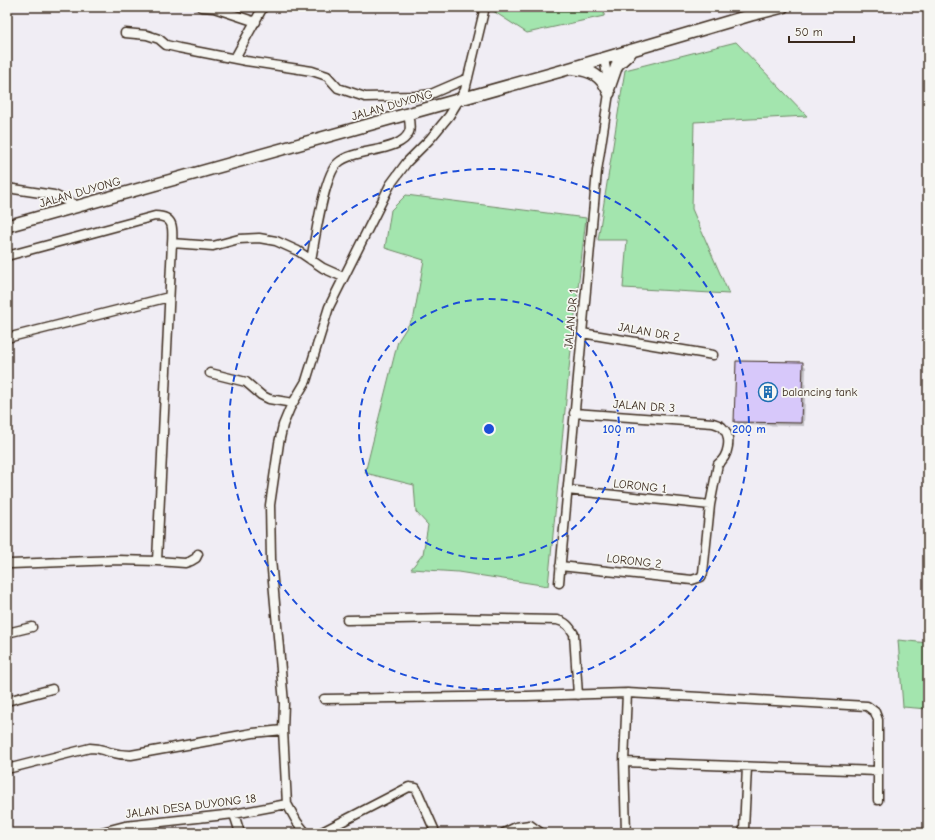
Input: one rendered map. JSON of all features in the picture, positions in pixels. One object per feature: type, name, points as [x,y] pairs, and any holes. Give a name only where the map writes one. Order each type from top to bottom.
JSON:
[{"type":"main road","name":"JALAN DUYONG","points":[[7,226],[561,71],[750,11],[784,7]]},
{"type":"main road","points":[[609,90],[617,65],[637,48]]},
{"type":"main road","points":[[561,71],[574,69],[594,73],[609,90]]},
{"type":"street","points":[[201,7],[214,8],[256,22]]},
{"type":"street","points":[[235,58],[256,22],[262,7]]},
{"type":"street","points":[[306,833],[296,822],[287,804],[283,730],[284,703],[271,559],[270,504],[283,425],[293,403],[306,381],[329,307],[390,185],[407,162],[430,139],[465,90],[486,7]]},
{"type":"street","points":[[125,33],[147,35],[159,39],[166,45],[246,61],[312,71],[327,76],[338,88],[365,97],[416,96],[431,94],[468,78]]},
{"type":"street","name":"JALAN DR 1","points":[[558,583],[597,171],[609,90],[604,58]]},
{"type":"street","points":[[311,260],[327,182],[336,164],[350,156],[396,144],[405,139],[410,131],[408,114]]},
{"type":"street","points":[[7,188],[54,195],[78,206]]},
{"type":"street","points":[[7,256],[155,216],[162,216],[168,219],[172,226],[164,433],[157,561]]},
{"type":"street","points":[[172,243],[213,246],[239,239],[259,238],[276,242],[298,251],[323,268],[343,277]]},
{"type":"street","points":[[7,338],[169,297]]},
{"type":"street","name":"JALAN DR 2","points":[[582,333],[713,355]]},
{"type":"street","points":[[210,373],[246,382],[261,395],[269,399],[293,403]]},
{"type":"street","name":"JALAN DR 3","points":[[574,413],[713,423],[722,426],[728,439],[728,448],[723,461],[718,464],[710,505]]},
{"type":"street","name":"LORONG 1","points":[[567,490],[710,505]]},
{"type":"street","name":"LORONG 2","points":[[560,566],[692,580],[701,577],[704,574],[710,505]]},
{"type":"street","points":[[7,563],[118,560],[185,563],[192,561],[198,554]]},
{"type":"street","points":[[347,620],[448,618],[557,620],[564,622],[569,626],[574,634],[578,695]]},
{"type":"street","points":[[7,632],[32,627]]},
{"type":"street","points":[[7,701],[52,690]]},
{"type":"street","points":[[626,833],[624,762],[627,694]]},
{"type":"street","points":[[324,699],[627,694],[867,706],[875,712],[878,720],[878,800]]},
{"type":"street","points":[[7,768],[90,748],[100,748],[108,752],[131,755],[253,733],[283,730]]},
{"type":"street","points":[[624,762],[878,771]]},
{"type":"street","points":[[742,833],[744,829],[748,767]]},
{"type":"street","points":[[320,833],[409,787],[416,788],[434,829]]},
{"type":"street","name":"JALAN DESA DUYONG 18","points":[[98,833],[125,826],[234,814],[287,804]]},
{"type":"street","points":[[234,814],[240,833]]},
{"type":"street","points":[[504,833],[516,827],[530,825],[541,833]]},
{"type":"green space","points":[[487,7],[605,7],[604,16],[527,33]]},
{"type":"green space","points":[[736,42],[807,116],[694,122],[692,209],[729,294],[623,288],[627,240],[598,240],[625,70]]},
{"type":"green space","points":[[406,195],[586,218],[570,359],[548,586],[458,572],[411,569],[423,554],[428,525],[416,512],[414,485],[365,473],[398,341],[414,316],[424,260],[385,248],[391,210]]},
{"type":"green space","points":[[898,640],[928,643],[928,709],[903,707]]},
{"type":"building","name":"balancing tank","points":[[736,361],[803,362],[801,423],[734,422]]},
{"type":"place","name":"balancing tank","points":[[768,392]]}]
